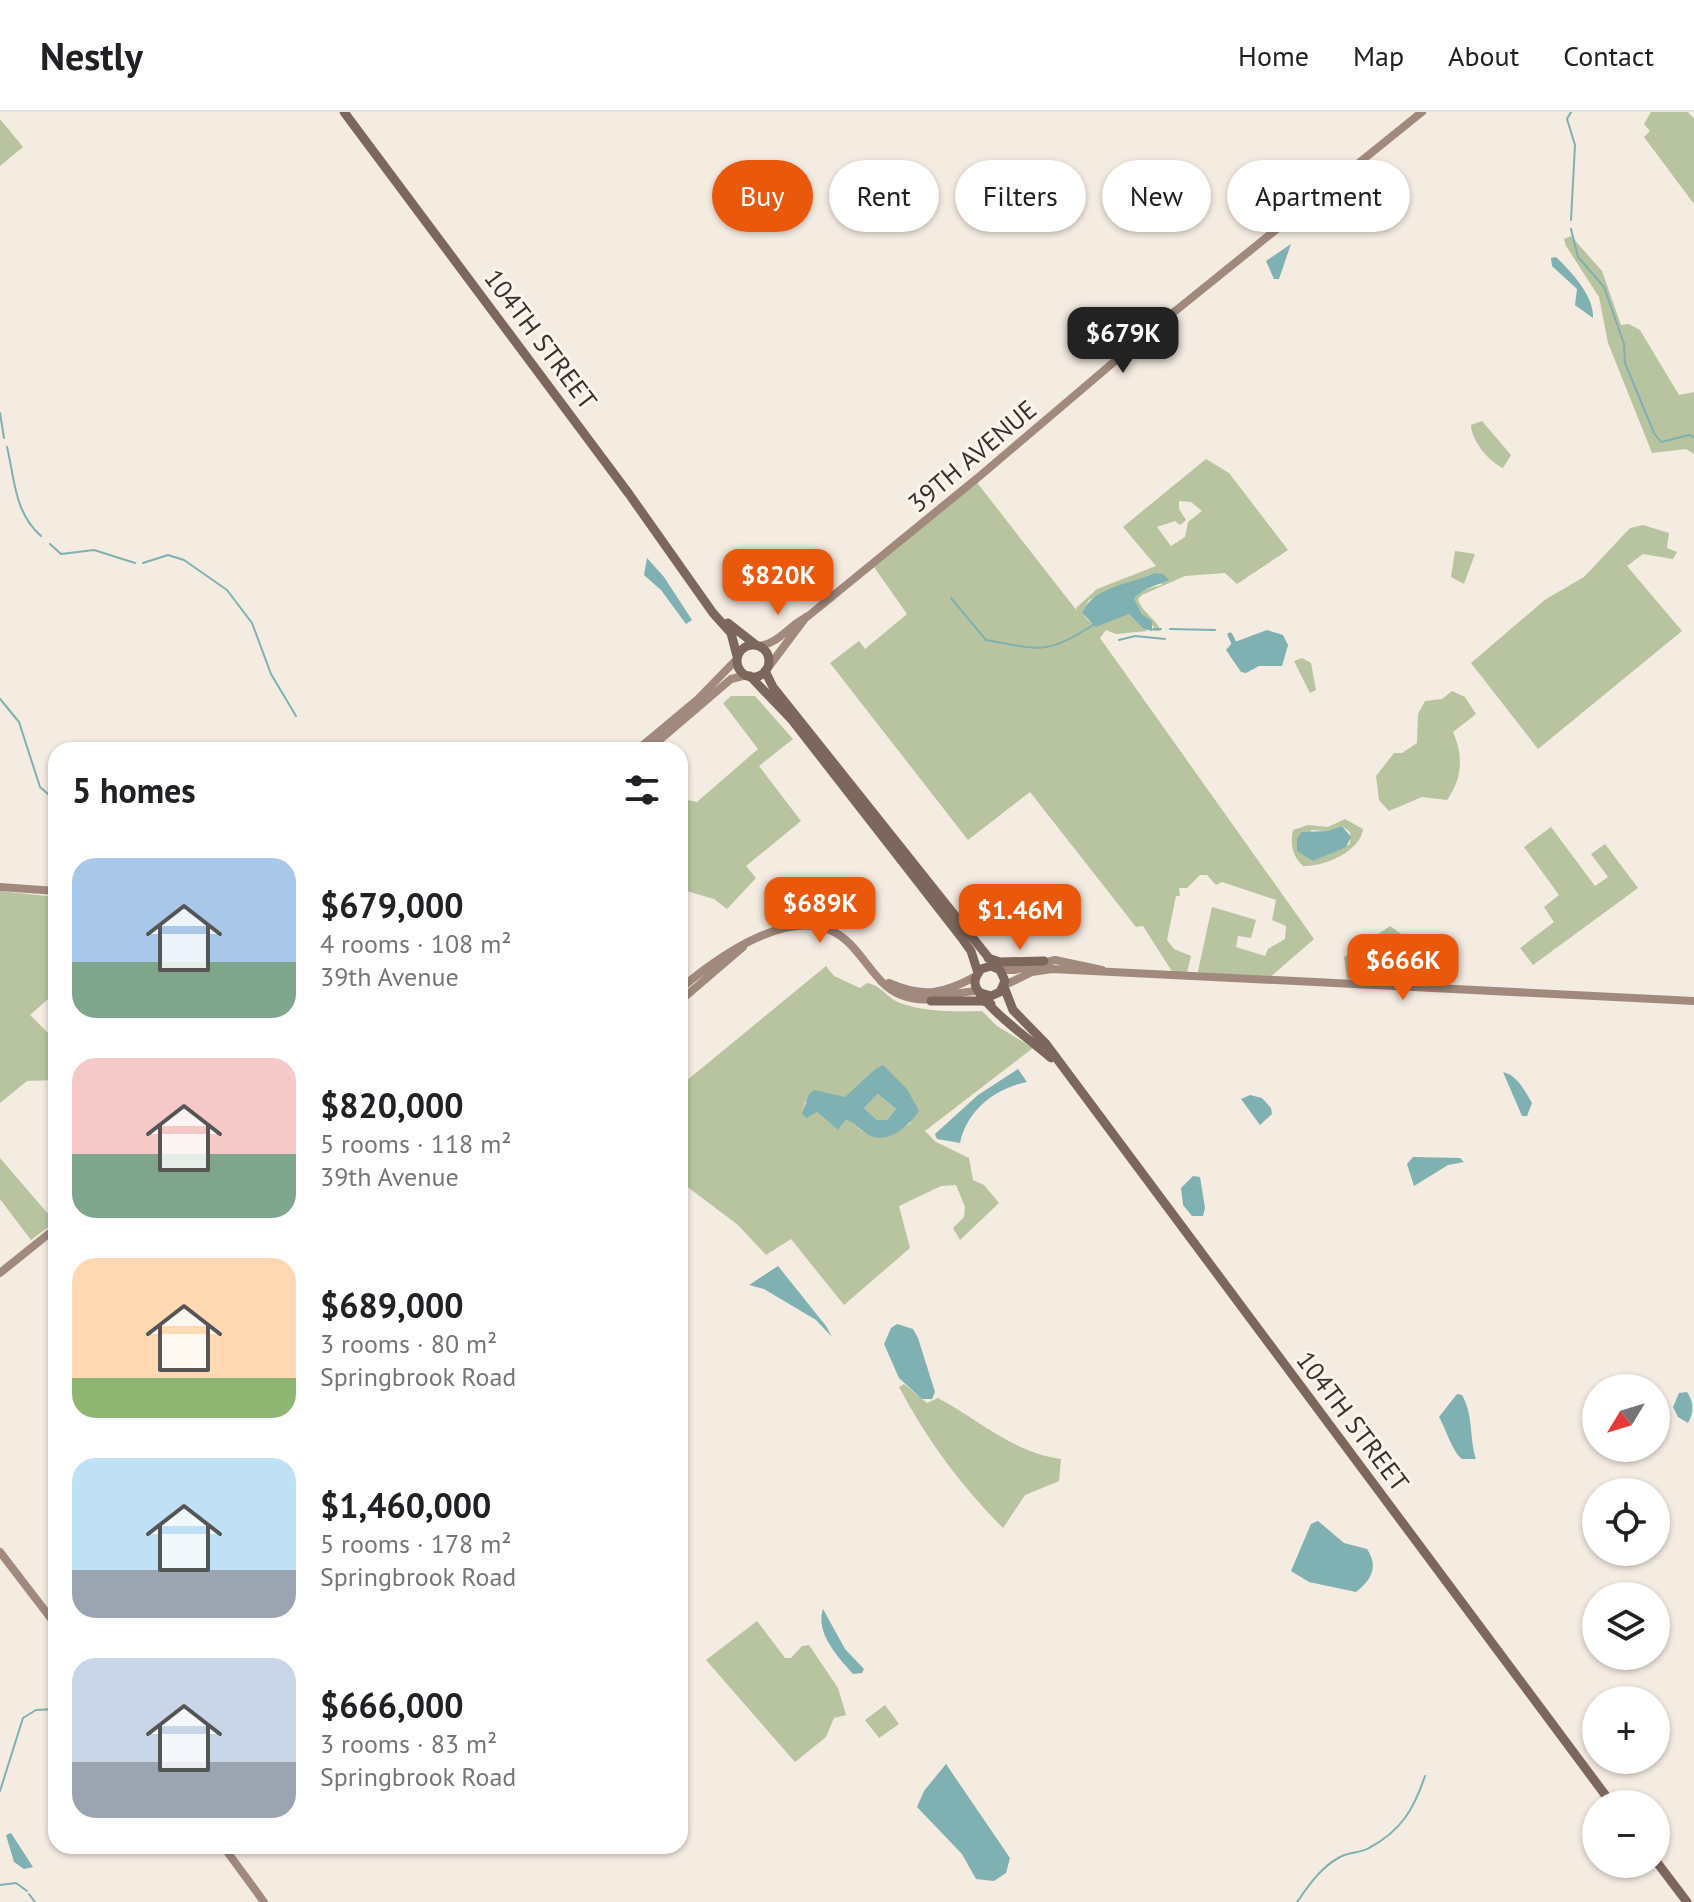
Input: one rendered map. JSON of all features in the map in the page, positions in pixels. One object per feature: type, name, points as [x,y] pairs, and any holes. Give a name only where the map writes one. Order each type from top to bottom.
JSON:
[{"type":"main road","name":"104TH STREET","points":[[344,112],[731,633],[737,657]]},
{"type":"main road","name":"104TH STREET","points":[[701,594],[731,626],[758,646]]},
{"type":"main road","points":[[747,646],[758,646],[767,653],[766,670],[773,687],[998,969],[1004,986],[996,995],[980,992],[971,951],[961,937],[792,720],[739,669],[737,657],[747,646]]},
{"type":"main road","points":[[748,676],[766,670]]},
{"type":"main road","points":[[987,957],[1000,962],[1044,961]]},
{"type":"main road","points":[[977,974],[986,967],[998,969]]},
{"type":"main road","name":"104TH STREET","points":[[1004,986],[1013,1010],[1038,1034],[1058,1065],[1602,1790]]},
{"type":"main road","name":"104TH STREET","points":[[980,992],[1058,1065]]},
{"type":"main road","points":[[931,1001],[983,1001],[992,1005]]},
{"type":"main road","points":[[1669,1878],[1687,1902]]},
{"type":"street","name":"39TH AVENUE","points":[[766,670],[807,617],[1148,333],[1422,112]]},
{"type":"street","name":"39TH AVENUE","points":[[758,646],[776,641],[795,622],[807,617]]},
{"type":"street","points":[[657,742],[692,709],[737,657]]},
{"type":"street","points":[[648,742],[731,679],[748,676]]},
{"type":"street","points":[[0,887],[48,890]]},
{"type":"street","points":[[688,983],[729,950],[769,932],[797,927],[822,928],[847,940],[881,980],[900,995],[931,1001],[980,992]]},
{"type":"street","points":[[688,994],[749,941]]},
{"type":"street","points":[[998,969],[1014,970],[1044,961],[1068,962],[1114,973]]},
{"type":"street","points":[[1004,986],[1042,970],[1694,1001]]},
{"type":"street","points":[[881,980],[917,994],[937,995],[977,974]]},
{"type":"street","points":[[0,1273],[48,1234]]},
{"type":"street","points":[[0,1552],[48,1615]]},
{"type":"street","points":[[229,1854],[264,1902]]},
{"type":"green space","points":[[1651,112],[1688,112],[1694,119],[1694,204],[1644,137],[1650,131],[1644,124]]},
{"type":"green space","points":[[0,119],[23,147],[0,166]]},
{"type":"green space","points":[[1571,236],[1602,271],[1621,325],[1629,324],[1640,330],[1679,395],[1694,392],[1694,454],[1686,449],[1652,453],[1608,343],[1599,297],[1566,246],[1564,239]]},
{"type":"green space","points":[[1482,421],[1511,455],[1503,468],[1477,444],[1471,425]]},
{"type":"green space","points":[[1206,459],[1229,473],[1288,550],[1237,584],[1225,573],[1185,576],[1142,595],[1138,599],[1140,604],[1161,631],[1152,631],[1154,627],[1142,614],[1134,598],[1146,589],[1162,585],[1154,573],[1089,600],[1082,613],[1092,623],[1098,624],[1129,614],[1147,631],[1116,634],[1106,630],[1100,638],[1314,939],[1268,979],[1199,974],[1198,971],[1212,907],[1256,920],[1251,938],[1238,936],[1236,947],[1265,956],[1268,949],[1285,939],[1286,926],[1272,920],[1276,900],[1222,882],[1216,885],[1207,875],[1200,875],[1187,888],[1179,888],[1180,896],[1176,896],[1167,940],[1174,949],[1191,956],[1187,972],[1173,973],[1143,926],[1136,927],[1030,792],[968,840],[830,663],[859,641],[865,649],[907,614],[874,567],[975,480],[1077,611],[1076,608],[1097,589],[1156,566],[1123,527]],"holes":[[[1179,501],[1191,502],[1202,511],[1188,522],[1185,537],[1171,546],[1157,527],[1175,521],[1180,525],[1186,520],[1179,509]]]},
{"type":"green space","points":[[1643,525],[1669,533],[1667,548],[1677,552],[1673,559],[1643,554],[1627,566],[1682,631],[1538,749],[1471,663],[1546,599],[1584,577],[1630,528]]},
{"type":"green space","points":[[1455,551],[1475,554],[1464,584],[1451,577]]},
{"type":"green space","points":[[1302,658],[1311,663],[1316,690],[1310,693],[1294,661]]},
{"type":"green space","points":[[1452,691],[1465,697],[1476,714],[1453,732],[1460,767],[1452,792],[1447,800],[1422,797],[1389,811],[1379,800],[1376,776],[1394,753],[1402,753],[1417,743],[1418,714],[1425,701],[1442,699]]},
{"type":"green space","points":[[731,696],[755,696],[793,739],[759,766],[801,821],[746,866],[756,878],[727,909],[714,899],[688,891],[688,800],[697,802],[758,749],[723,703]]},
{"type":"green space","points":[[1345,819],[1363,829],[1361,837],[1349,851],[1331,861],[1303,866],[1293,850],[1293,830],[1308,825],[1328,827]],"holes":[[[1342,826],[1350,832],[1350,844],[1313,861],[1311,830],[1327,831]]]},
{"type":"green space","points":[[1551,827],[1595,886],[1608,877],[1591,854],[1605,844],[1638,888],[1533,965],[1520,948],[1554,922],[1544,907],[1559,895],[1524,847]]},
{"type":"green space","points":[[0,891],[48,896],[48,999],[30,1015],[48,1033],[48,1080],[27,1081],[0,1103]]},
{"type":"green space","points":[[1390,926],[1414,943],[1409,964],[1413,979],[1406,983],[1347,979],[1344,957]]},
{"type":"green space","points":[[826,966],[834,976],[860,988],[867,983],[872,984],[895,1001],[910,1006],[940,1011],[982,1011],[997,1026],[1033,1048],[925,1131],[936,1142],[969,1158],[973,1180],[984,1185],[999,1203],[960,1240],[953,1228],[964,1217],[965,1207],[956,1185],[941,1186],[899,1206],[910,1248],[844,1305],[791,1239],[766,1255],[738,1225],[688,1187],[688,1079]],"holes":[[[875,1069],[911,1123],[899,1131],[876,1137],[846,1120],[838,1130],[817,1112],[803,1114],[805,1102],[826,1093],[845,1098]]]},
{"type":"green space","points":[[878,1094],[896,1109],[887,1120],[877,1120],[864,1108]]},
{"type":"green space","points":[[0,1158],[48,1214],[48,1227],[31,1240],[0,1199]]},
{"type":"green space","points":[[904,1384],[927,1403],[938,1398],[1012,1443],[1044,1456],[1061,1459],[1059,1481],[1025,1495],[1003,1528],[973,1496],[933,1444],[899,1387]]},
{"type":"green space","points":[[757,1621],[785,1658],[791,1658],[802,1646],[809,1645],[838,1688],[846,1715],[834,1718],[826,1737],[795,1762],[706,1660]]},
{"type":"green space","points":[[885,1705],[899,1724],[879,1738],[865,1720]]},
{"type":"water","points":[[1291,244],[1279,279],[1274,279],[1266,261]]},
{"type":"water","points":[[1556,257],[1586,293],[1593,318],[1575,305],[1577,289],[1552,266],[1551,258]]},
{"type":"water","points":[[647,558],[664,577],[692,620],[686,624],[661,590],[644,575]]},
{"type":"water","points":[[1154,573],[1163,574],[1169,580],[1146,589],[1134,598],[1142,614],[1152,621],[1152,631],[1144,629],[1129,614],[1096,627],[1082,613],[1103,592]]},
{"type":"water","points":[[1267,630],[1283,635],[1288,645],[1282,666],[1259,666],[1246,673],[1241,672],[1226,650],[1232,643]]},
{"type":"water","points":[[1342,826],[1351,837],[1346,847],[1313,861],[1297,851],[1297,838],[1302,832],[1327,831]]},
{"type":"water","points":[[883,1065],[907,1089],[919,1111],[896,1133],[875,1137],[846,1120],[838,1130],[817,1112],[806,1118],[802,1114],[809,1094],[814,1090],[845,1097]],"holes":[[[878,1094],[896,1109],[887,1120],[877,1120],[864,1108]]]},
{"type":"water","points":[[1018,1069],[1027,1082],[1004,1089],[984,1102],[969,1120],[960,1143],[937,1139],[935,1134],[978,1095]]},
{"type":"water","points":[[1503,1072],[1516,1080],[1532,1103],[1527,1116],[1522,1116]]},
{"type":"water","points":[[1250,1095],[1262,1098],[1271,1108],[1272,1114],[1260,1125],[1241,1099]]},
{"type":"water","points":[[1413,1157],[1460,1158],[1464,1162],[1448,1165],[1414,1186],[1407,1164]]},
{"type":"water","points":[[1193,1176],[1200,1177],[1205,1208],[1203,1216],[1192,1216],[1183,1205],[1181,1188]]},
{"type":"water","points":[[778,1266],[832,1337],[816,1320],[764,1289],[749,1285]]},
{"type":"water","points":[[897,1324],[913,1329],[918,1338],[935,1392],[932,1399],[922,1399],[899,1378],[884,1344],[891,1328]]},
{"type":"water","points":[[1687,1392],[1692,1408],[1688,1423],[1678,1417],[1673,1407],[1679,1393]]},
{"type":"water","points":[[1457,1394],[1462,1395],[1468,1411],[1476,1459],[1462,1459],[1458,1455],[1439,1417]]},
{"type":"water","points":[[1318,1521],[1344,1543],[1367,1549],[1371,1556],[1372,1573],[1356,1592],[1309,1582],[1291,1571],[1311,1524]]},
{"type":"water","points":[[823,1609],[845,1649],[864,1669],[862,1673],[853,1674],[829,1644],[822,1627]]},
{"type":"water","points":[[946,1764],[1010,1858],[1006,1873],[994,1881],[976,1879],[962,1854],[917,1807],[924,1791]]},
{"type":"water","points":[[11,1833],[33,1867],[24,1869],[14,1862],[6,1835]]},
{"type":"waterway","points":[[1571,112],[1567,119],[1575,145],[1571,220]]},
{"type":"waterway","points":[[1571,229],[1578,257],[1604,287],[1624,344],[1625,363],[1654,433],[1661,442],[1689,435],[1694,437]]},
{"type":"waterway","points":[[0,413],[4,438]]},
{"type":"waterway","points":[[7,447],[20,506],[41,536]]},
{"type":"waterway","points":[[50,544],[61,554],[94,550],[135,563]]},
{"type":"waterway","points":[[143,563],[168,555],[184,560],[227,590],[252,623],[271,674],[296,716]]},
{"type":"waterway","points":[[951,598],[986,640],[1041,648],[1064,642],[1093,625]]},
{"type":"waterway","points":[[1153,629],[1161,629]]},
{"type":"waterway","points":[[1170,629],[1215,630]]},
{"type":"waterway","points":[[1230,635],[1234,643]]},
{"type":"waterway","points":[[1119,640],[1135,636],[1165,639]]},
{"type":"waterway","points":[[0,699],[19,722],[40,787],[48,794]]},
{"type":"waterway","points":[[0,1791],[23,1718],[36,1710],[48,1709]]},
{"type":"waterway","points":[[1297,1902],[1333,1861],[1369,1848],[1390,1834],[1411,1809],[1425,1776]]},
{"type":"waterway","points":[[0,1885],[16,1883],[27,1891]]},
{"type":"waterway","points":[[29,1894],[35,1902]]}]
